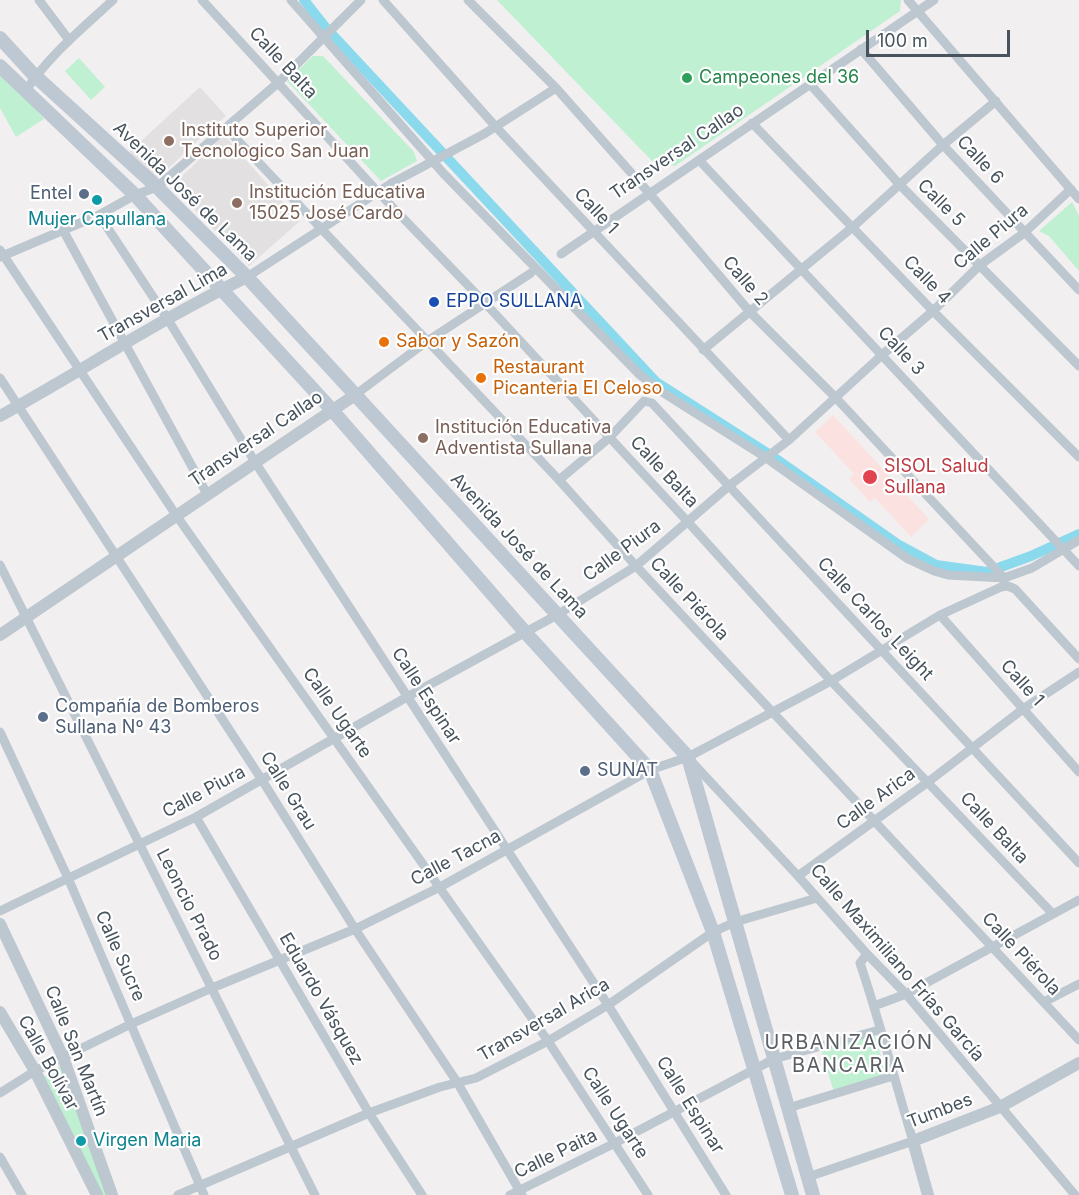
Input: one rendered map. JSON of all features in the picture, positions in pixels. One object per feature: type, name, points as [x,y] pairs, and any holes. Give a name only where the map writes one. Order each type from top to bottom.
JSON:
[{"type":"main road","name":"Avenida José de Lama","points":[[0,38],[36,76],[157,187],[247,277],[688,758],[813,1195]]},
{"type":"main road","name":"Avenida José de Lama","points":[[0,66],[135,195],[332,410],[525,632],[650,770],[713,932],[792,1195]]},
{"type":"street","points":[[39,0],[69,40]]},
{"type":"street","points":[[25,92],[36,76],[69,40],[113,0]]},
{"type":"street","name":"Calle Balta","points":[[202,0],[377,191],[485,303],[688,522],[831,681],[1052,913]]},
{"type":"street","points":[[291,0],[444,174],[640,375],[662,392],[765,457],[908,559],[934,571],[948,575],[1004,578],[1032,568],[1079,540]]},
{"type":"street","points":[[1,254],[99,215],[135,195],[157,187],[279,82],[361,0]]},
{"type":"street","name":"Calle 1","points":[[383,0],[496,127],[789,440]]},
{"type":"street","points":[[908,0],[919,10],[1079,199]]},
{"type":"street","name":"Transversal Callao","points":[[561,254],[934,0]]},
{"type":"street","name":"Calle 2","points":[[473,2],[556,88],[750,312],[836,398],[1004,578]]},
{"type":"street","name":"Calle 6","points":[[861,49],[943,145],[1079,290]]},
{"type":"street","name":"Calle 5","points":[[810,84],[898,184],[1079,366]]},
{"type":"street","name":"Transversal Lima","points":[[0,416],[79,372],[167,318],[247,277],[377,191],[484,134],[556,88]]},
{"type":"street","points":[[703,350],[854,226],[898,184],[996,101]]},
{"type":"street","name":"Calle 4","points":[[753,123],[933,310],[1079,457]]},
{"type":"street","name":"Calle Piérola","points":[[226,128],[559,480],[636,566],[1079,1040]]},
{"type":"street","name":"Calle 3","points":[[699,160],[1079,566]]},
{"type":"street","name":"Calle Piura","points":[[0,911],[196,817],[557,615],[636,566],[730,485],[789,440],[980,265],[1024,232],[1071,189]]},
{"type":"street","name":"Calle Espinar","points":[[99,215],[167,318],[255,462],[608,1005],[726,1195]]},
{"type":"street","points":[[63,230],[207,494]]},
{"type":"street","name":"Calle Ugarte","points":[[1,254],[176,515],[548,1041],[648,1195]]},
{"type":"street","name":"Transversal Callao","points":[[0,635],[355,395],[426,342],[531,273]]},
{"type":"street","name":"Calle Grau","points":[[0,378],[262,780],[355,929],[457,1082],[517,1193]]},
{"type":"street","name":"Calle Carlos Leight","points":[[609,438],[644,400],[652,403],[1079,863]]},
{"type":"street","points":[[559,480],[609,438]]},
{"type":"street","name":"Leoncio Prado","points":[[0,566],[315,1195]]},
{"type":"street","name":"Calle Tacna","points":[[0,1093],[35,1071],[131,1024],[355,929],[440,887],[650,770],[688,758],[831,681],[940,615],[1001,587],[1008,586],[1015,589],[1079,659]]},
{"type":"street","name":"Calle 1","points":[[940,615],[1079,772]]},
{"type":"street","name":"Calle Arica","points":[[798,876],[928,782],[1023,709],[1079,672]]},
{"type":"street","name":"Calle Sucre","points":[[0,732],[68,878],[202,1191]]},
{"type":"street","name":"Calle Maximiliano Frías García","points":[[688,758],[906,994],[1076,1195]]},
{"type":"street","name":"Eduardo Vásquez","points":[[196,817],[369,1113],[422,1195]]},
{"type":"street","name":"Transversal Arica","points":[[178,1195],[202,1191],[292,1146],[369,1113],[457,1082],[476,1078],[548,1041],[608,1005],[713,932],[735,922],[817,898]]},
{"type":"street","points":[[874,1006],[906,994],[1079,900]]},
{"type":"street","name":"Calle San Martín","points":[[0,924],[63,1057],[112,1195]]},
{"type":"street","points":[[867,954],[860,963],[928,1195]]},
{"type":"street","points":[[1044,1002],[1079,984]]},
{"type":"street","name":"Calle Bolívar","points":[[0,1012],[35,1071],[97,1195]]},
{"type":"street","name":"Calle Paita","points":[[517,1193],[774,1059],[879,1030]]},
{"type":"street","name":"Tumbes","points":[[808,1177],[913,1141],[1000,1107],[1079,1064]]},
{"type":"street","points":[[788,1108],[893,1076]]},
{"type":"street","points":[[0,1157],[22,1195]]},
{"type":"street","points":[[0,1180],[9,1174]]},
{"type":"shaded area","name":"Instituto Superior Tecnologico San Juan","points":[[200,87],[226,116],[157,179],[129,152]]},
{"type":"shaded area","name":"Institución Educativa 15025 José Cardo","points":[[224,135],[300,221],[249,266],[172,186]]},
{"type":"shaded area","name":"SISOL Salud Sullana","points":[[833,415],[929,519],[911,537],[875,498],[870,502],[849,479],[854,474],[815,432]]},
{"type":"green space","name":"Campeones del 36","points":[[497,0],[901,0],[900,11],[675,166],[652,161]]},
{"type":"green space","points":[[313,56],[323,56],[414,152],[417,161],[381,181],[287,81]]},
{"type":"green space","points":[[79,58],[105,87],[91,100],[65,71]]},
{"type":"green space","points":[[0,68],[44,119],[16,137],[0,108]]},
{"type":"green space","points":[[1072,202],[1079,216],[1079,271],[1049,236],[1039,231]]},
{"type":"green space","points":[[874,1033],[887,1076],[834,1092],[821,1050]]},
{"type":"green space","points":[[63,1064],[109,1195],[99,1195],[42,1078]]},
{"type":"waterway","points":[[304,0],[326,28],[656,382],[767,453]]},
{"type":"waterway","points":[[772,456],[899,545],[936,565],[987,572],[1031,556],[1079,534]]},
{"type":"place","name":"Campeones del 36","points":[[687,78]]},
{"type":"place","name":"Instituto Superior Tecnologico San Juan","points":[[169,141]]},
{"type":"place","name":"Entel","points":[[84,194]]},
{"type":"place","name":"Mujer Capullana","points":[[97,200]]},
{"type":"place","name":"Institución Educativa 15025 José Cardo","points":[[237,203]]},
{"type":"place","name":"EPPO SULLANA","points":[[434,302]]},
{"type":"place","name":"Sabor y Sazón","points":[[384,342]]},
{"type":"place","name":"Restaurant Picanteria El Celoso","points":[[481,378]]},
{"type":"place","name":"Institución Educativa Adventista Sullana","points":[[423,438]]},
{"type":"place","name":"SISOL Salud Sullana","points":[[870,477]]},
{"type":"place","name":"Compañía de Bomberos Sullana Nº 43","points":[[43,717]]},
{"type":"place","name":"SUNAT","points":[[585,771]]},
{"type":"place","name":"Virgen Maria","points":[[81,1141]]},
{"type":"district","name":"URBANIZACIÓN BANCARIA","points":[[849,1054]]}]
